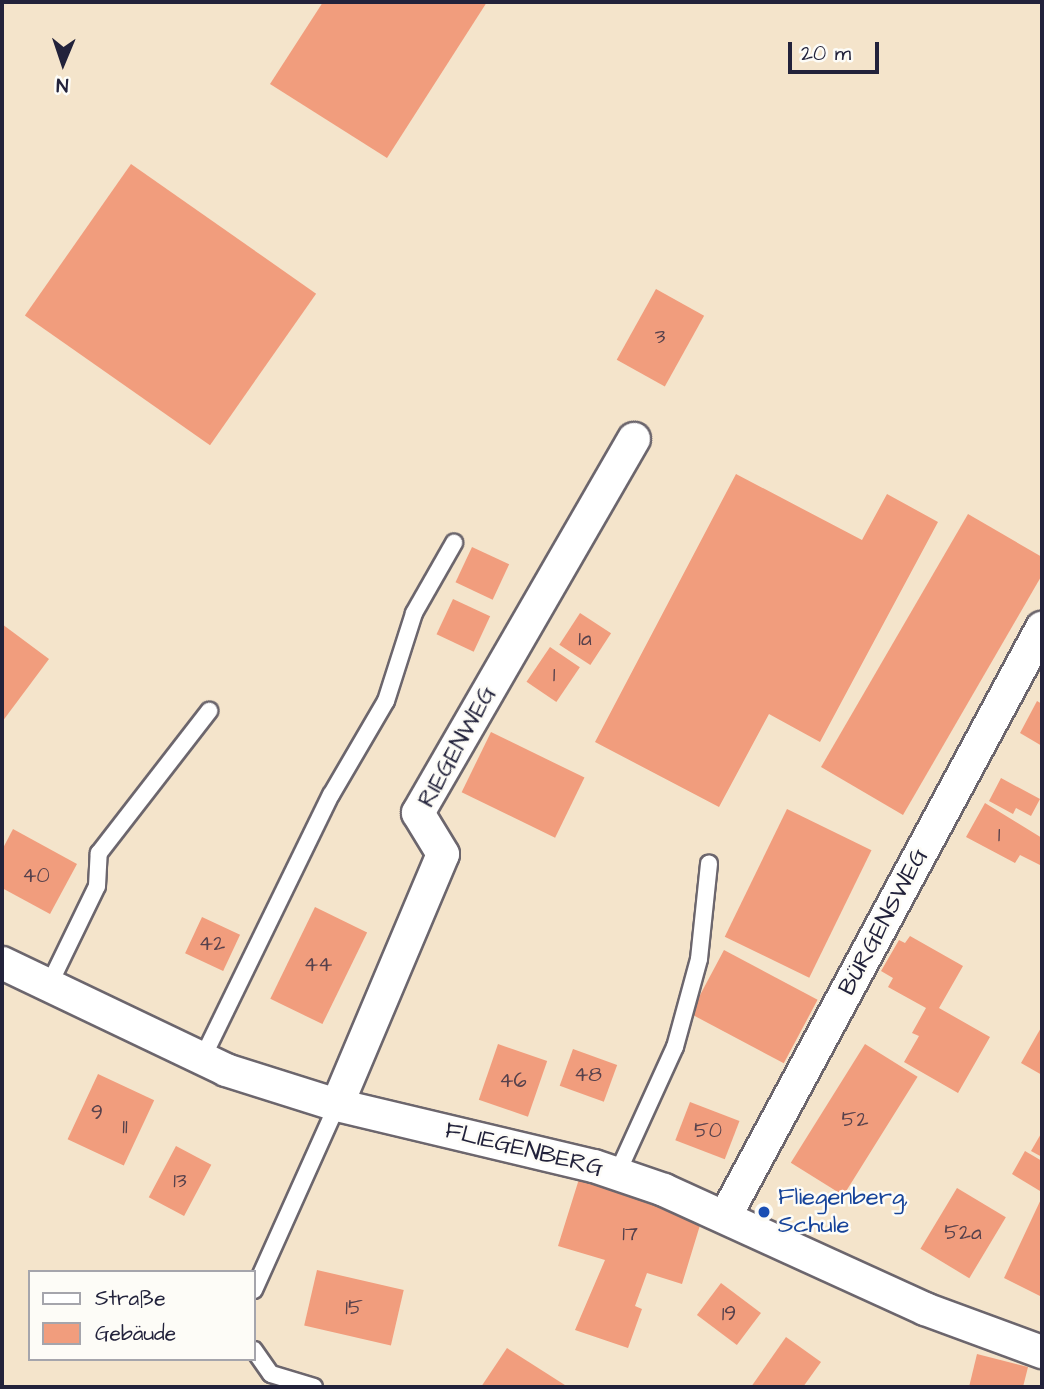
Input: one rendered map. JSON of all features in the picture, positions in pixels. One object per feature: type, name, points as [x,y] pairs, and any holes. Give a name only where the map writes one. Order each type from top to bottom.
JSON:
[{"type":"street","name":"RIEGENWEG","points":[[337,1105],[443,854],[418,813],[634,439]]},
{"type":"street","name":"BÜRGENSWEG","points":[[726,1215],[1042,628]]},
{"type":"street","name":"FLIEGENBERG","points":[[2,963],[202,1059],[337,1105],[617,1174],[726,1215],[925,1310],[1042,1352]]},
{"type":"lane","points":[[202,1059],[331,795],[386,701],[414,613],[454,543]]},
{"type":"lane","points":[[48,987],[97,886],[99,853],[209,711]]},
{"type":"lane","points":[[617,1174],[675,1047],[699,960],[709,864]]},
{"type":"lane","points":[[256,1286],[337,1105]]},
{"type":"lane","points":[[256,1353],[271,1374],[314,1387]]},
{"type":"building","points":[[323,2],[487,2],[387,158],[270,84]]},
{"type":"building","points":[[131,164],[316,294],[210,445],[25,316]]},
{"type":"building","points":[[656,289],[704,316],[665,387],[617,360]]},
{"type":"building","points":[[736,474],[862,540],[887,494],[938,522],[820,742],[769,714],[719,807],[595,742]]},
{"type":"building","points":[[968,514],[1042,557],[1042,575],[903,815],[821,767]]},
{"type":"building","points":[[472,547],[509,564],[493,600],[456,582]]},
{"type":"building","points":[[453,599],[490,616],[474,652],[437,634]]},
{"type":"building","points":[[580,613],[611,633],[590,665],[559,645]]},
{"type":"building","points":[[2,624],[49,659],[2,722]]},
{"type":"building","points":[[550,647],[580,667],[556,702],[527,682]]},
{"type":"building","points":[[1037,701],[1042,704],[1042,746],[1020,733]]},
{"type":"building","points":[[491,732],[584,778],[555,838],[462,792]]},
{"type":"building","points":[[1001,778],[1040,799],[1031,816],[1016,808],[1013,814],[989,801]]},
{"type":"building","points":[[985,803],[1042,838],[1042,866],[1020,855],[1015,863],[966,837]]},
{"type":"building","points":[[787,809],[871,850],[809,978],[725,937]]},
{"type":"building","points":[[13,829],[77,864],[50,914],[2,888],[2,850]]},
{"type":"building","points":[[315,907],[367,932],[322,1024],[270,999]]},
{"type":"building","points":[[202,917],[240,935],[223,971],[185,953]]},
{"type":"building","points":[[910,936],[963,966],[939,1008],[990,1037],[958,1093],[904,1062],[919,1036],[912,1033],[926,1008],[888,987],[893,978],[881,971],[899,940],[905,943]]},
{"type":"building","points":[[724,950],[818,1000],[784,1063],[690,1014]]},
{"type":"building","points":[[1042,1026],[1042,1075],[1021,1063]]},
{"type":"building","points":[[498,1044],[547,1061],[528,1117],[479,1100]]},
{"type":"building","points":[[865,1044],[918,1077],[843,1196],[791,1163]]},
{"type":"building","points":[[573,1049],[617,1065],[604,1102],[560,1086]]},
{"type":"building","points":[[98,1074],[154,1100],[124,1165],[68,1139]]},
{"type":"building","points":[[690,1102],[739,1121],[725,1159],[675,1140]]},
{"type":"building","points":[[1042,1132],[1042,1157],[1031,1151]]},
{"type":"building","points":[[176,1146],[211,1165],[184,1216],[149,1197]]},
{"type":"building","points":[[1025,1151],[1042,1161],[1040,1191],[1012,1174]]},
{"type":"building","points":[[579,1179],[701,1222],[682,1284],[647,1273],[635,1306],[642,1309],[628,1348],[575,1330],[605,1260],[558,1246]]},
{"type":"building","points":[[957,1188],[1006,1217],[969,1278],[920,1249]]},
{"type":"building","points":[[1042,1197],[1042,1297],[1004,1278]]},
{"type":"building","points":[[317,1270],[404,1290],[391,1346],[304,1326]]},
{"type":"building","points":[[721,1283],[761,1313],[737,1345],[697,1315]]},
{"type":"building","points":[[786,1337],[821,1362],[803,1387],[751,1387]]},
{"type":"building","points":[[507,1348],[568,1387],[481,1387]]},
{"type":"building","points":[[977,1354],[1028,1367],[1023,1387],[969,1387]]},
{"type":"place","name":"Fliegenberg, Schule","points":[[764,1212]]}]
